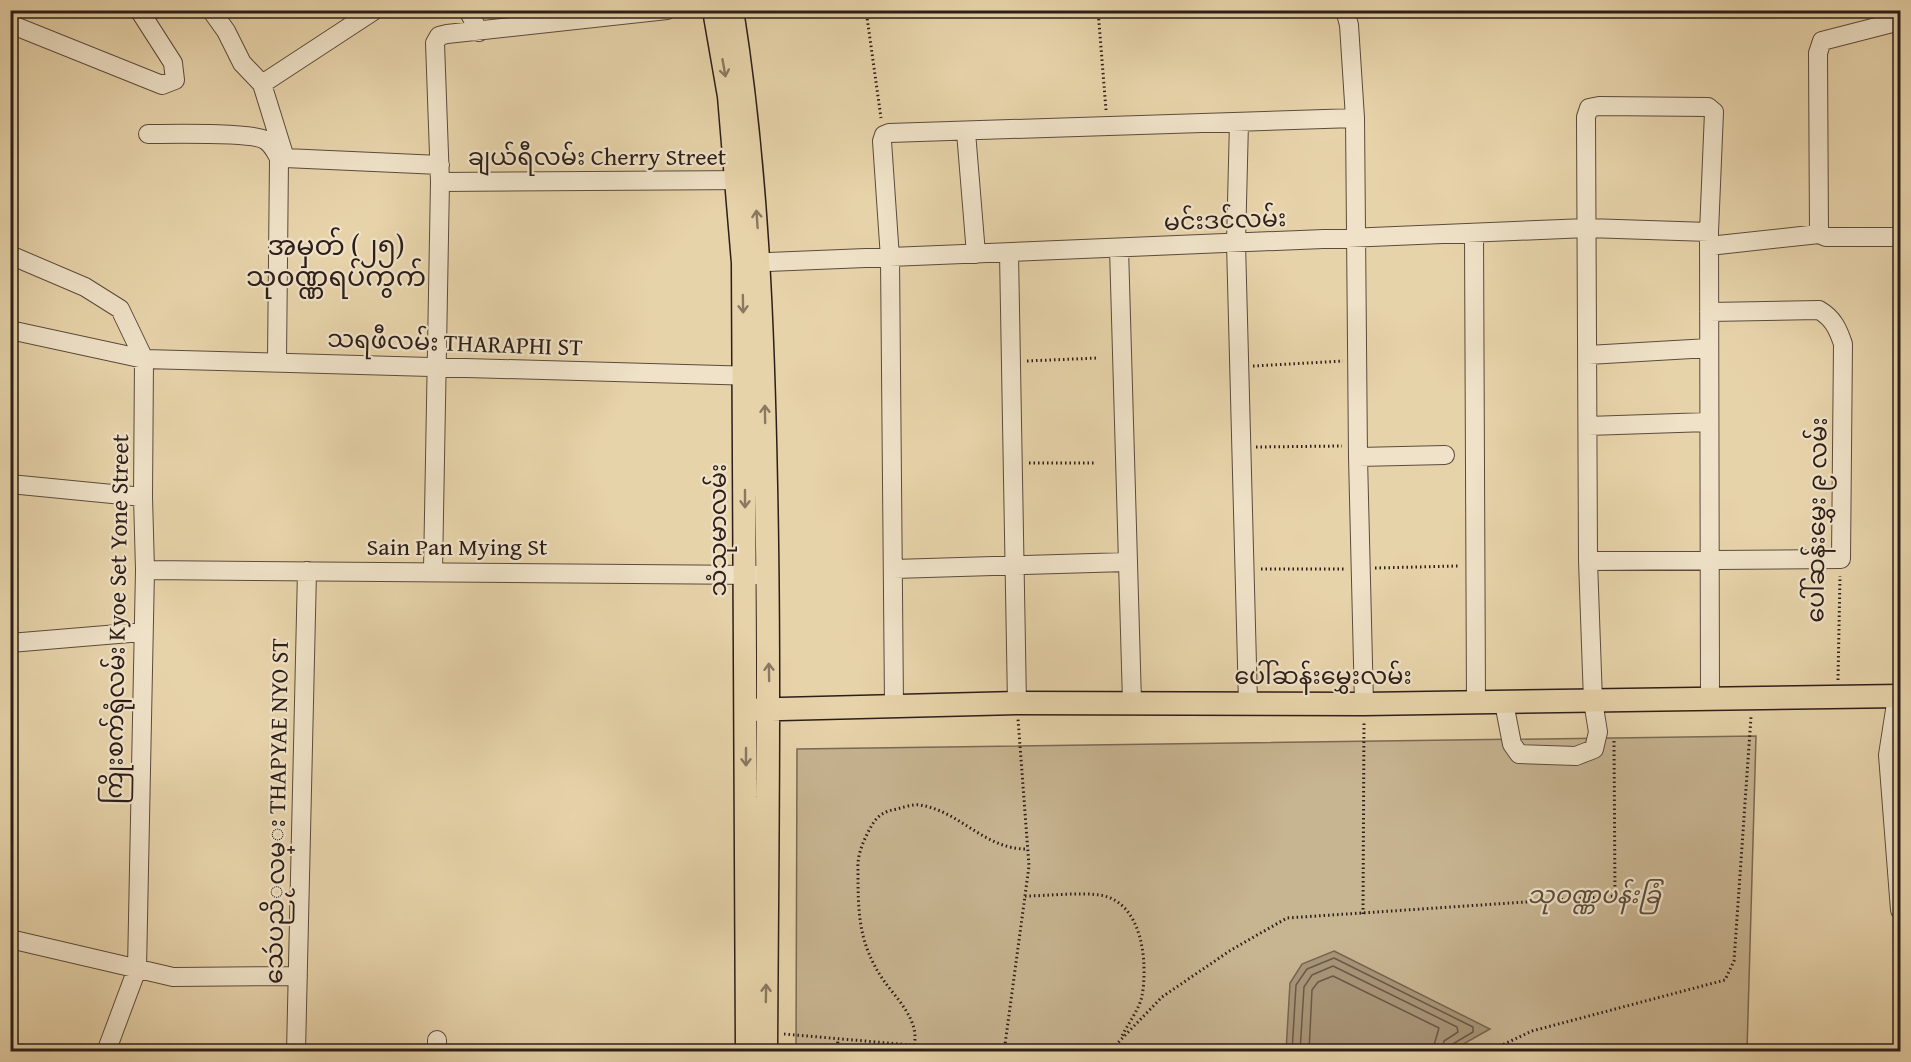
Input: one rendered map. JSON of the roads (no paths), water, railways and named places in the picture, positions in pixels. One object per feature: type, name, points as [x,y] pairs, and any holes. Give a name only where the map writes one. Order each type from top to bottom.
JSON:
[{"type":"main road","name":"သံသုမာလမ်း","points":[[714,10],[746,181]]},
{"type":"main road","name":"သံသုမာလမ်း","points":[[732,10],[746,95],[746,181],[751,263],[757,574],[769,709],[766,1042]]},
{"type":"main road","name":"သံသုမာလမ်း","points":[[747,1052],[746,710],[757,574]]},
{"type":"main road","name":"ပေါ်ဆန်းမွှေးလမ်း","points":[[746,710],[1017,703],[1364,704],[1899,697]]},
{"type":"street","points":[[10,24],[162,85],[175,80],[173,63],[139,10]]},
{"type":"street","points":[[211,10],[226,31],[242,63],[262,84],[282,158],[277,361]]},
{"type":"street","points":[[262,84],[375,10]]},
{"type":"street","points":[[468,10],[479,32]]},
{"type":"street","points":[[433,570],[440,173],[435,43],[439,36],[447,34],[667,10]]},
{"type":"street","points":[[1345,10],[1349,25],[1355,118],[1358,452],[1364,704]]},
{"type":"street","points":[[1900,21],[1822,41],[1818,53],[1820,234],[1826,237],[1900,237]]},
{"type":"street","points":[[1504,703],[1512,744],[1519,754],[1576,756],[1594,749],[1597,744],[1598,732],[1593,700],[1588,561],[1586,117],[1589,108],[1599,106],[1708,107],[1714,112],[1709,239],[1710,698]]},
{"type":"street","points":[[894,705],[890,258],[884,135],[889,133],[1355,118]]},
{"type":"street","points":[[1239,122],[1236,243],[1248,703]]},
{"type":"street","points":[[966,132],[976,254]]},
{"type":"street","points":[[148,134],[216,134],[263,138],[282,158]]},
{"type":"street","name":"ချယ်ရီလမ်း Cherry Street","points":[[282,158],[440,173],[746,181]]},
{"type":"street","name":"မင်းဒင်လမ်း","points":[[751,263],[1587,228],[1709,239],[1820,234]]},
{"type":"street","points":[[1474,233],[1476,703]]},
{"type":"street","points":[[1119,248],[1132,702]]},
{"type":"street","points":[[1009,253],[1017,703]]},
{"type":"street","name":"ကြိုးစက်ရုံလမ်း Kyoe Set Yone Street","points":[[10,255],[85,287],[120,309],[144,359],[142,497],[145,570],[137,969],[106,1052]]},
{"type":"street","name":"ပေါ်ဆန်းမွှေး ၉ လမ်း","points":[[1709,312],[1819,310],[1829,316],[1843,344],[1841,559],[1709,558]]},
{"type":"street","name":"သရဖီလမ်း THARAPHI ST","points":[[10,330],[144,359],[754,376]]},
{"type":"street","points":[[1587,355],[1709,348]]},
{"type":"street","points":[[1588,426],[1708,422]]},
{"type":"street","points":[[1358,452],[1445,455]]},
{"type":"street","points":[[10,484],[142,497]]},
{"type":"street","points":[[1588,561],[1709,558]]},
{"type":"street","points":[[894,569],[1127,562]]},
{"type":"street","name":"Sain Pan Mying St","points":[[145,570],[433,570],[757,574]]},
{"type":"street","name":"သေဴပညိႂလမ္း THAPYAE NYO ST","points":[[296,1052],[307,571]]},
{"type":"street","points":[[10,643],[142,632]]},
{"type":"street","points":[[1899,697],[1888,755],[1900,910]]},
{"type":"street","points":[[10,939],[173,977],[298,976]]},
{"type":"water","points":[[1334,951],[1490,1029],[1451,1051],[1286,1051],[1290,983],[1302,964]]},
{"type":"district","name":"အမှတ် (၂၅) သုဝဏ္ဏရပ်ကွက်","points":[[336,262]]},
{"type":"park label","name":"သုဝဏ္ဏပန်းခြံ","points":[[1594,895]]}]
